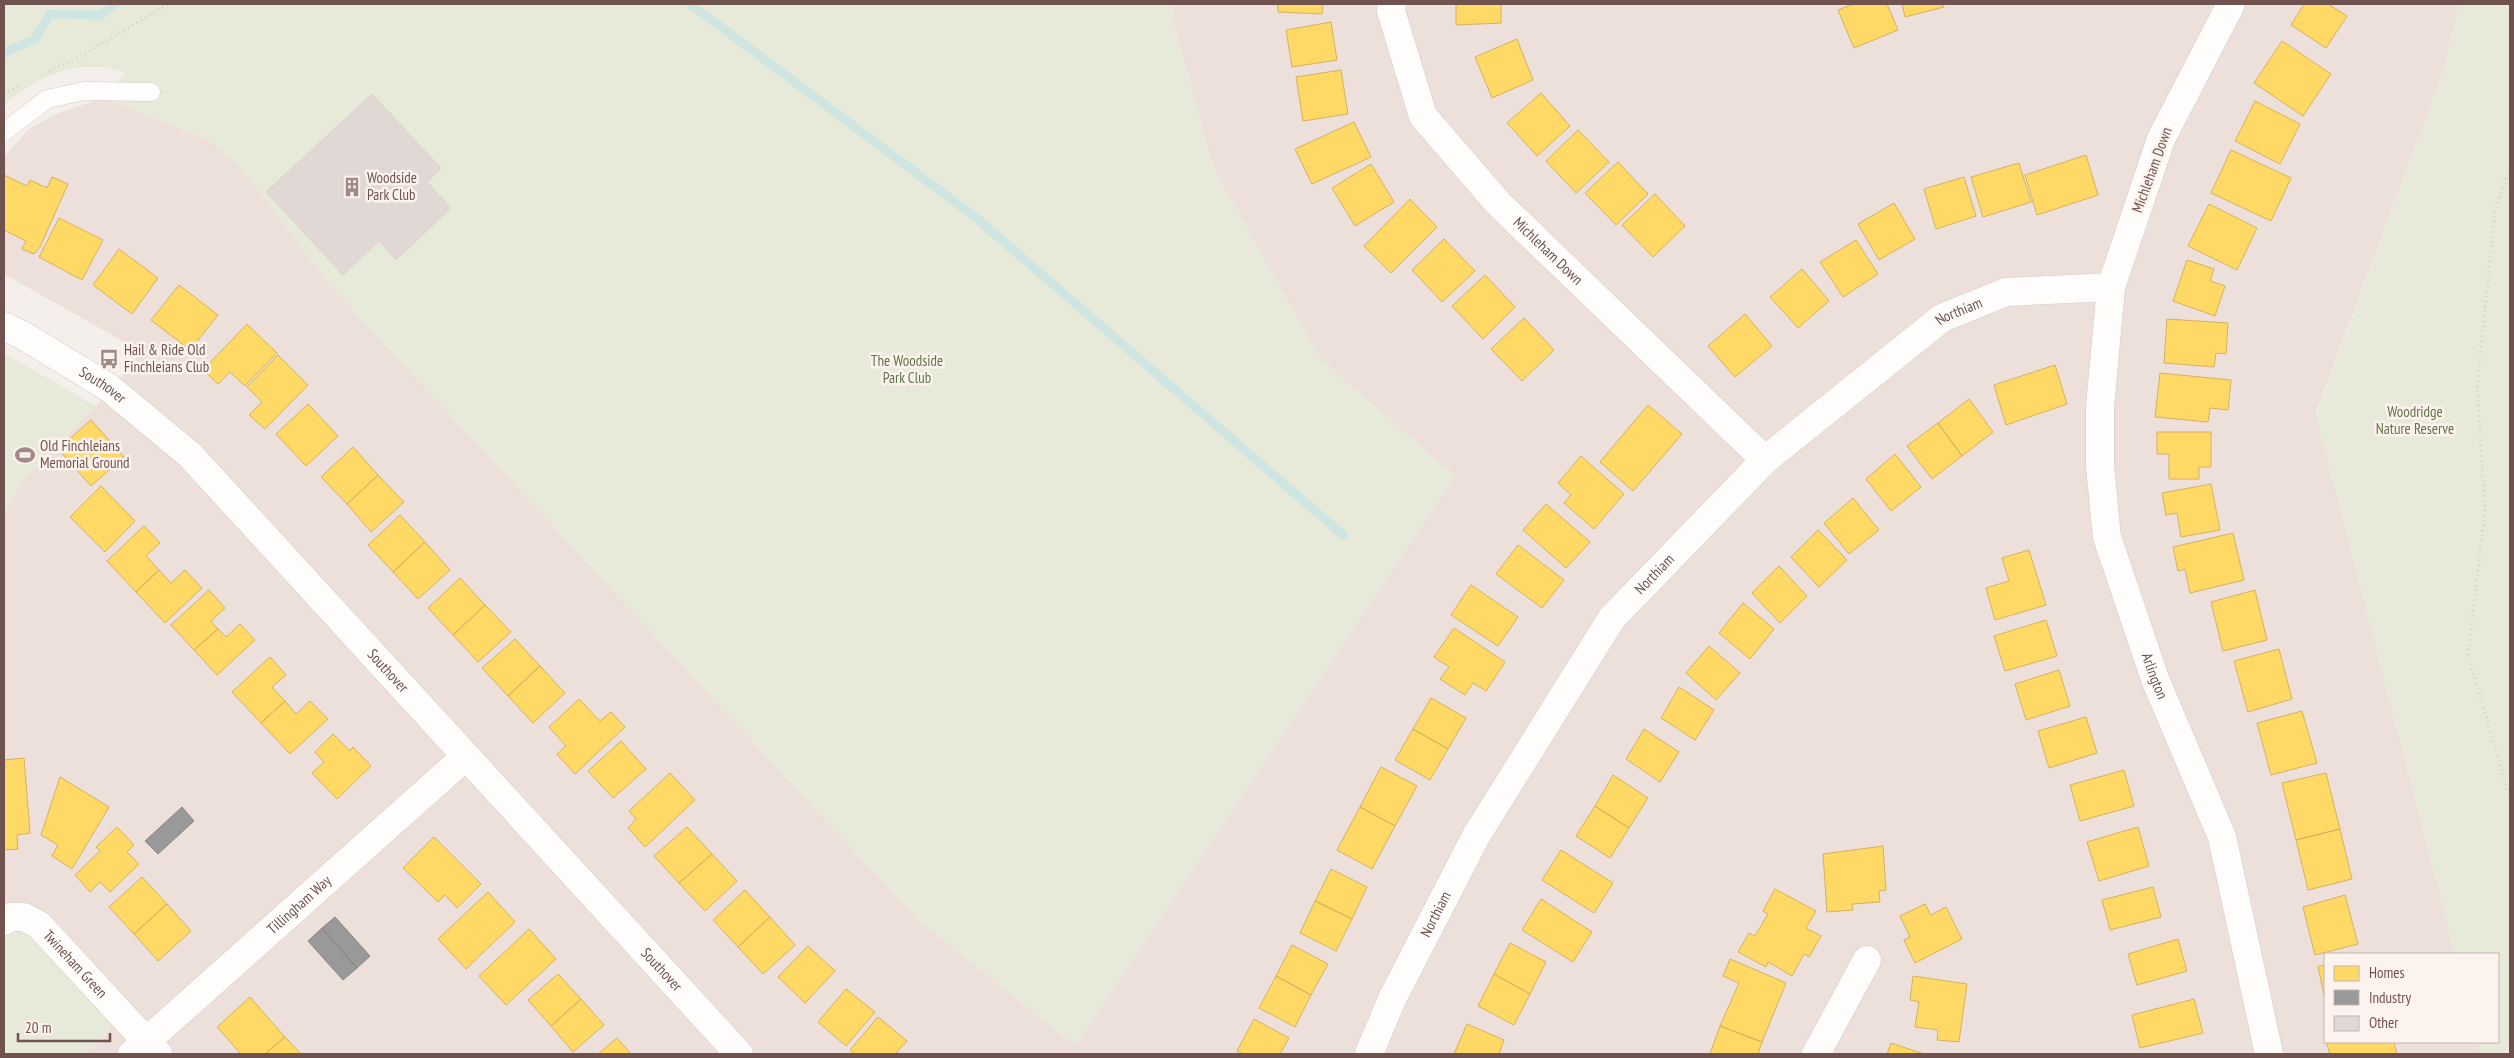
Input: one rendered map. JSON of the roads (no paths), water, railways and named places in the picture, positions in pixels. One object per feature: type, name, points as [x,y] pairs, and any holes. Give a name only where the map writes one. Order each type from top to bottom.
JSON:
[{"type":"street","name":"Michleham Down","points":[[1392,4],[1391,11],[1423,116],[1498,204],[1765,460]]},
{"type":"street","name":"Michleham Down","points":[[2111,287],[2161,139],[2231,4]]},
{"type":"street","name":"Northiam","points":[[1369,1054],[1392,999],[1476,836],[1612,618],[1765,460],[1942,318],[2006,292],[2111,287]]},
{"type":"street","name":"Arlington","points":[[2111,287],[2100,407],[2100,466],[2107,537],[2156,679],[2222,838],[2269,1054]]},
{"type":"street","name":"Southover","points":[[4,326],[108,387],[190,455],[739,1054]]},
{"type":"street","name":"Tillingham Way","points":[[146,1050],[465,756]]},
{"type":"street","name":"Twineham Green","points":[[4,921],[8,917],[24,917],[39,925],[146,1050]]},
{"type":"street","points":[[1816,1054],[1866,960]]},
{"type":"lane","points":[[4,132],[47,99],[84,91],[151,92]]},
{"type":"waterway","points":[[4,53],[35,39],[50,14],[101,15],[115,4]]},
{"type":"waterway","points":[[690,4],[974,216],[1343,535]]},
{"type":"place","name":"Woodside Park Club","points":[[352,187]]},
{"type":"place","name":"Hail & Ride Old Finchleians Club","points":[[109,359]]},
{"type":"place","name":"Old Finchleians Memorial Ground","points":[[25,455]]},
{"type":"park label","name":"The Woodside Park Club","points":[[907,370]]},
{"type":"park label","name":"Woodridge Nature Reserve","points":[[2415,420]]}]
